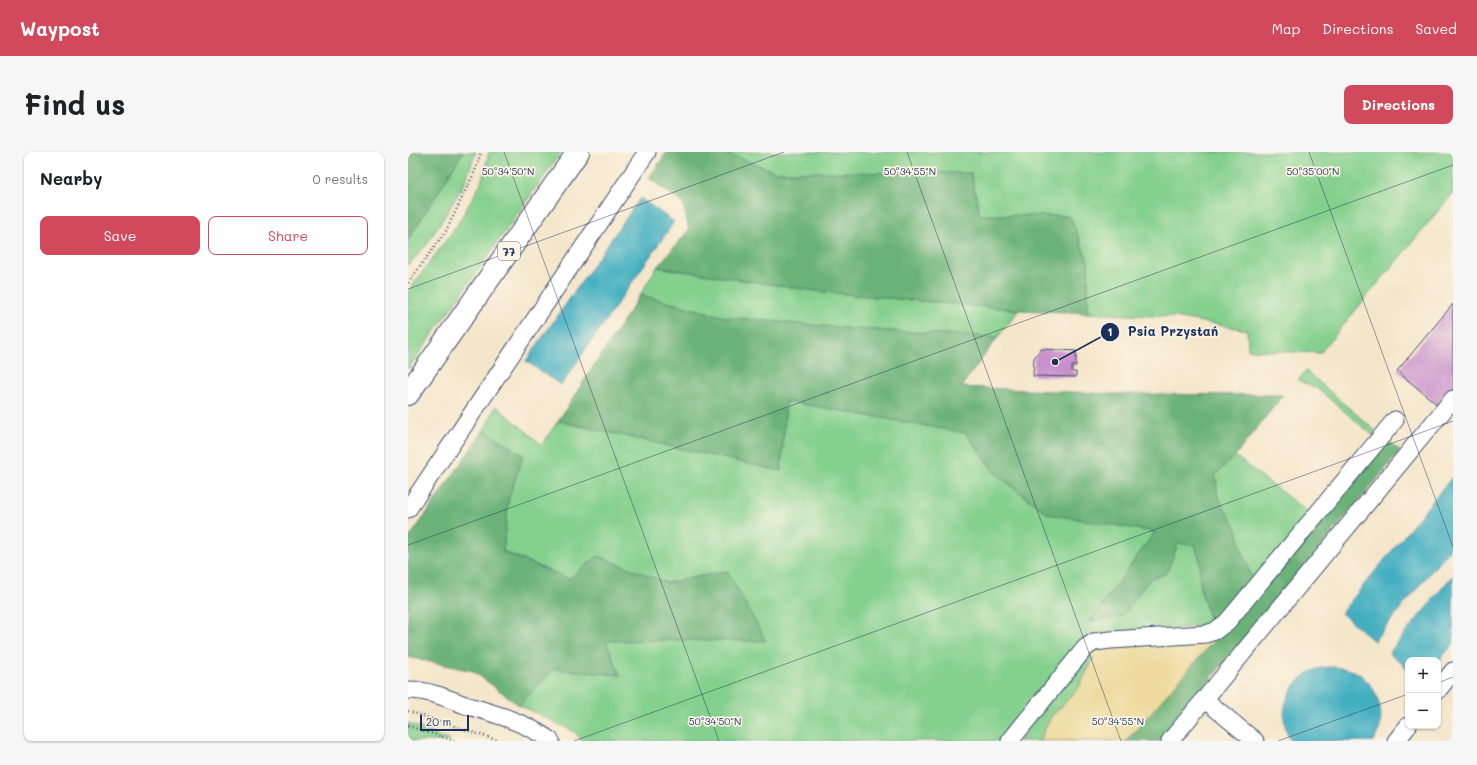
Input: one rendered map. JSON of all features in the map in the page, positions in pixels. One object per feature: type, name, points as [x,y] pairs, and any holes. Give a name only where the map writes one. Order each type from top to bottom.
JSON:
[{"type":"main road","name":"77","points":[[408,394],[578,152]]},
{"type":"street","points":[[408,509],[647,152]]},
{"type":"street","points":[[1170,741],[1453,399]]},
{"type":"street","points":[[1010,741],[1085,648],[1094,642],[1206,634],[1215,631],[1227,622],[1395,420]]},
{"type":"street","points":[[1441,686],[1453,672]]},
{"type":"street","points":[[408,690],[429,693],[516,721],[533,729],[551,741]]},
{"type":"street","points":[[1204,699],[1255,741]]},
{"type":"street","points":[[1396,741],[1406,729]]},
{"type":"path","points":[[408,283],[446,231],[475,172],[481,152]]},
{"type":"path","points":[[408,711],[499,741]]},
{"type":"path","points":[[408,731],[409,726],[455,741]]},
{"type":"green space","points":[[408,152],[463,152],[408,240]]},
{"type":"green space","points":[[463,152],[476,152],[465,182],[425,247],[408,265],[408,240]]},
{"type":"green space","points":[[489,152],[561,152],[408,369],[408,292],[458,224],[481,183]]},
{"type":"green space","points":[[667,152],[718,152],[740,158],[776,172],[971,173],[980,215],[1070,216],[1088,261],[1088,313],[1019,310],[823,292],[657,267],[689,230],[683,203],[649,178]]},
{"type":"green space","points":[[718,152],[1453,152],[1453,193],[1320,353],[1248,350],[1247,330],[1175,317],[1088,313],[1088,261],[1070,216],[980,215],[971,173],[776,172],[740,158]]},
{"type":"green space","points":[[657,267],[823,292],[1019,310],[998,337],[855,329],[725,317],[640,295]]},
{"type":"green space","points":[[640,295],[725,317],[855,329],[998,337],[961,387],[1115,394],[1283,395],[1235,456],[1215,475],[1218,497],[1236,527],[1243,554],[1252,578],[1230,611],[1218,620],[1211,623],[1200,588],[1200,560],[1195,546],[1178,543],[1167,573],[1150,579],[1122,616],[1090,622],[1155,532],[1048,514],[996,474],[966,433],[786,401],[781,471],[558,421]]},
{"type":"green space","points":[[1306,371],[1378,433],[1375,437],[1318,389],[1298,380]]},
{"type":"green space","points":[[786,401],[966,433],[996,474],[1048,514],[1155,532],[1090,621],[1122,616],[1150,579],[1167,573],[1178,542],[1195,546],[1200,560],[1200,588],[1211,623],[1199,627],[1107,634],[1058,669],[1001,741],[582,741],[575,732],[519,705],[554,669],[620,675],[606,641],[671,640],[727,571],[667,583],[603,558],[569,579],[503,551],[508,501],[523,455],[484,430],[496,406],[542,445],[558,421],[781,471]]},
{"type":"green space","points":[[484,430],[523,455],[508,501],[503,552],[569,579],[598,556],[667,583],[727,571],[766,641],[606,641],[620,675],[554,669],[519,705],[473,671],[408,657],[408,540]]},
{"type":"green space","points":[[1387,440],[1400,451],[1160,741],[1126,741]]},
{"type":"green space","points":[[1235,456],[1310,514],[1230,611],[1243,554],[1237,531],[1218,497],[1215,475]]},
{"type":"green space","points":[[1087,654],[1094,658],[1078,689],[1051,717],[1039,741],[1018,741]]},
{"type":"green space","points":[[408,723],[451,741],[408,741]]},
{"type":"sand","points":[[1216,638],[1126,741],[1039,741],[1051,717],[1078,689],[1094,658],[1087,654],[1098,649]]},
{"type":"water","points":[[640,198],[674,222],[561,385],[526,361]]},
{"type":"water","points":[[1453,476],[1453,545],[1374,641],[1341,613]]},
{"type":"water","points":[[1453,575],[1453,644],[1441,658],[1441,657],[1405,657],[1405,666],[1389,653]]},
{"type":"water","points":[[1323,667],[1335,667],[1351,670],[1359,674],[1371,686],[1375,693],[1381,719],[1380,729],[1374,741],[1291,741],[1286,730],[1284,720],[1287,699],[1292,690],[1298,681],[1307,674]]},
{"type":"building","points":[[1453,304],[1453,389],[1439,406],[1397,371]]},
{"type":"building","points":[[1041,349],[1076,351],[1076,366],[1072,366],[1072,372],[1076,372],[1076,377],[1033,376],[1034,358]]},
{"type":"place","name":"Psia Przystań","points":[[1055,362]]}]
